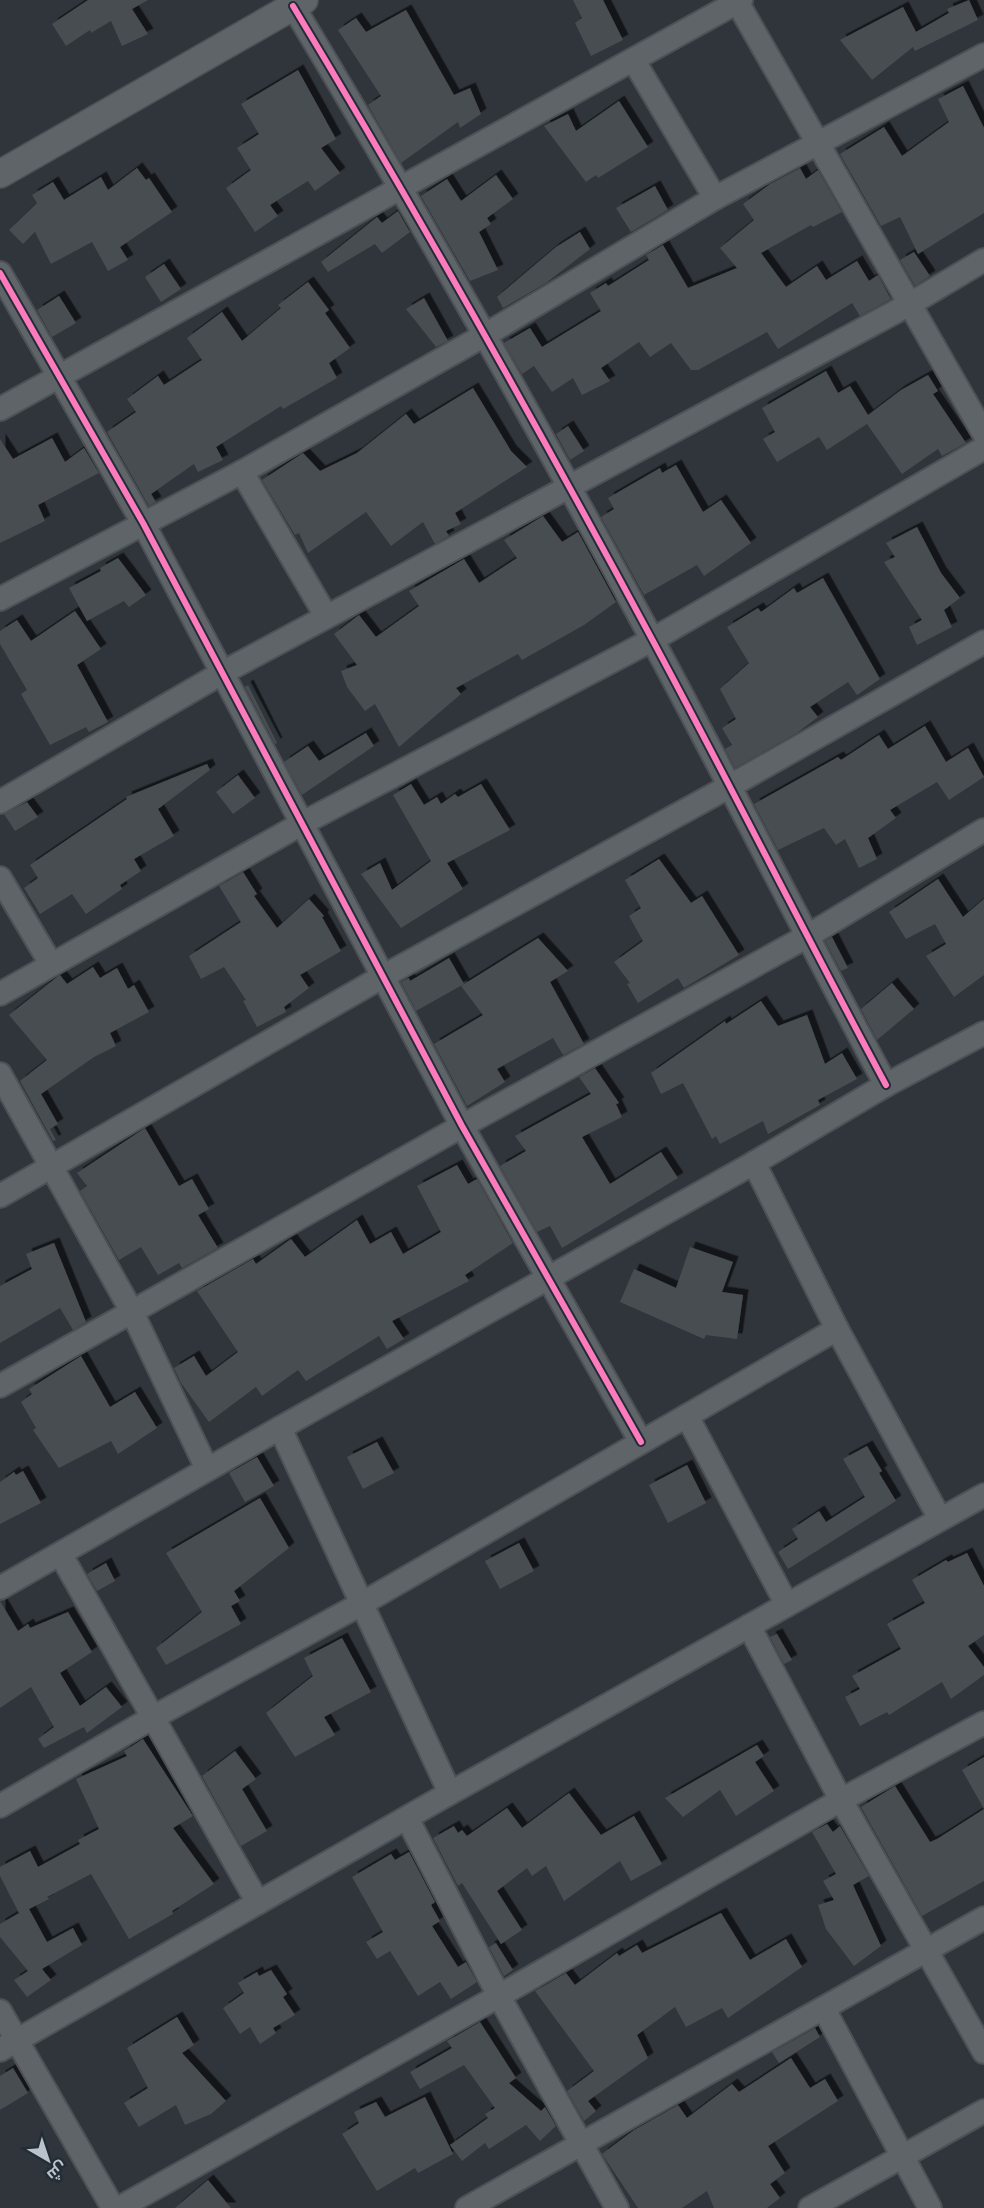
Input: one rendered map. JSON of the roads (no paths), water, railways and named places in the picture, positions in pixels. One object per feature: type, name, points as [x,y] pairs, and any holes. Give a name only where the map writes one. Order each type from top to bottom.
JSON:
[{"type":"street","points":[[0,409],[634,61],[738,1],[984,434]]},
{"type":"street","points":[[0,174],[299,3],[652,640],[730,786],[806,937],[886,1085]]},
{"type":"street","points":[[0,599],[242,472],[485,335],[715,198],[817,141],[984,55]]},
{"type":"street","points":[[634,61],[715,198]]},
{"type":"street","points":[[0,802],[222,673],[910,304],[984,260]]},
{"type":"street","points":[[0,273],[143,523],[462,1126],[641,1442]]},
{"type":"street","points":[[0,994],[303,824],[652,640],[984,448]]},
{"type":"street","points":[[242,472],[326,616]]},
{"type":"street","points":[[0,1196],[382,977],[730,786],[984,642]]},
{"type":"street","points":[[0,1386],[462,1126],[806,937],[984,830]]},
{"type":"street","points":[[0,878],[51,964]]},
{"type":"street","points":[[0,1588],[207,1469],[754,1163],[886,1085],[984,1032]]},
{"type":"street","points":[[0,1074],[132,1312],[207,1469]]},
{"type":"street","points":[[754,1163],[837,1329],[940,1519]]},
{"type":"street","points":[[0,1806],[152,1718],[363,1603],[837,1329]]},
{"type":"street","points":[[687,1416],[787,1605]]},
{"type":"street","points":[[280,1428],[450,1793]]},
{"type":"street","points":[[8,2046],[450,1793],[984,1495]]},
{"type":"street","points":[[61,1554],[258,1902]]},
{"type":"street","points":[[749,1626],[841,1800],[984,2052]]},
{"type":"street","points":[[119,2208],[499,1996],[841,1800],[984,1723]]},
{"type":"street","points":[[407,1818],[499,1996],[580,2146],[617,2208]]},
{"type":"street","points":[[467,2208],[984,1918]]},
{"type":"street","points":[[824,2008],[930,2208]]},
{"type":"street","points":[[0,2011],[8,2046],[113,2208]]},
{"type":"street","points":[[810,2208],[984,2111]]}]
